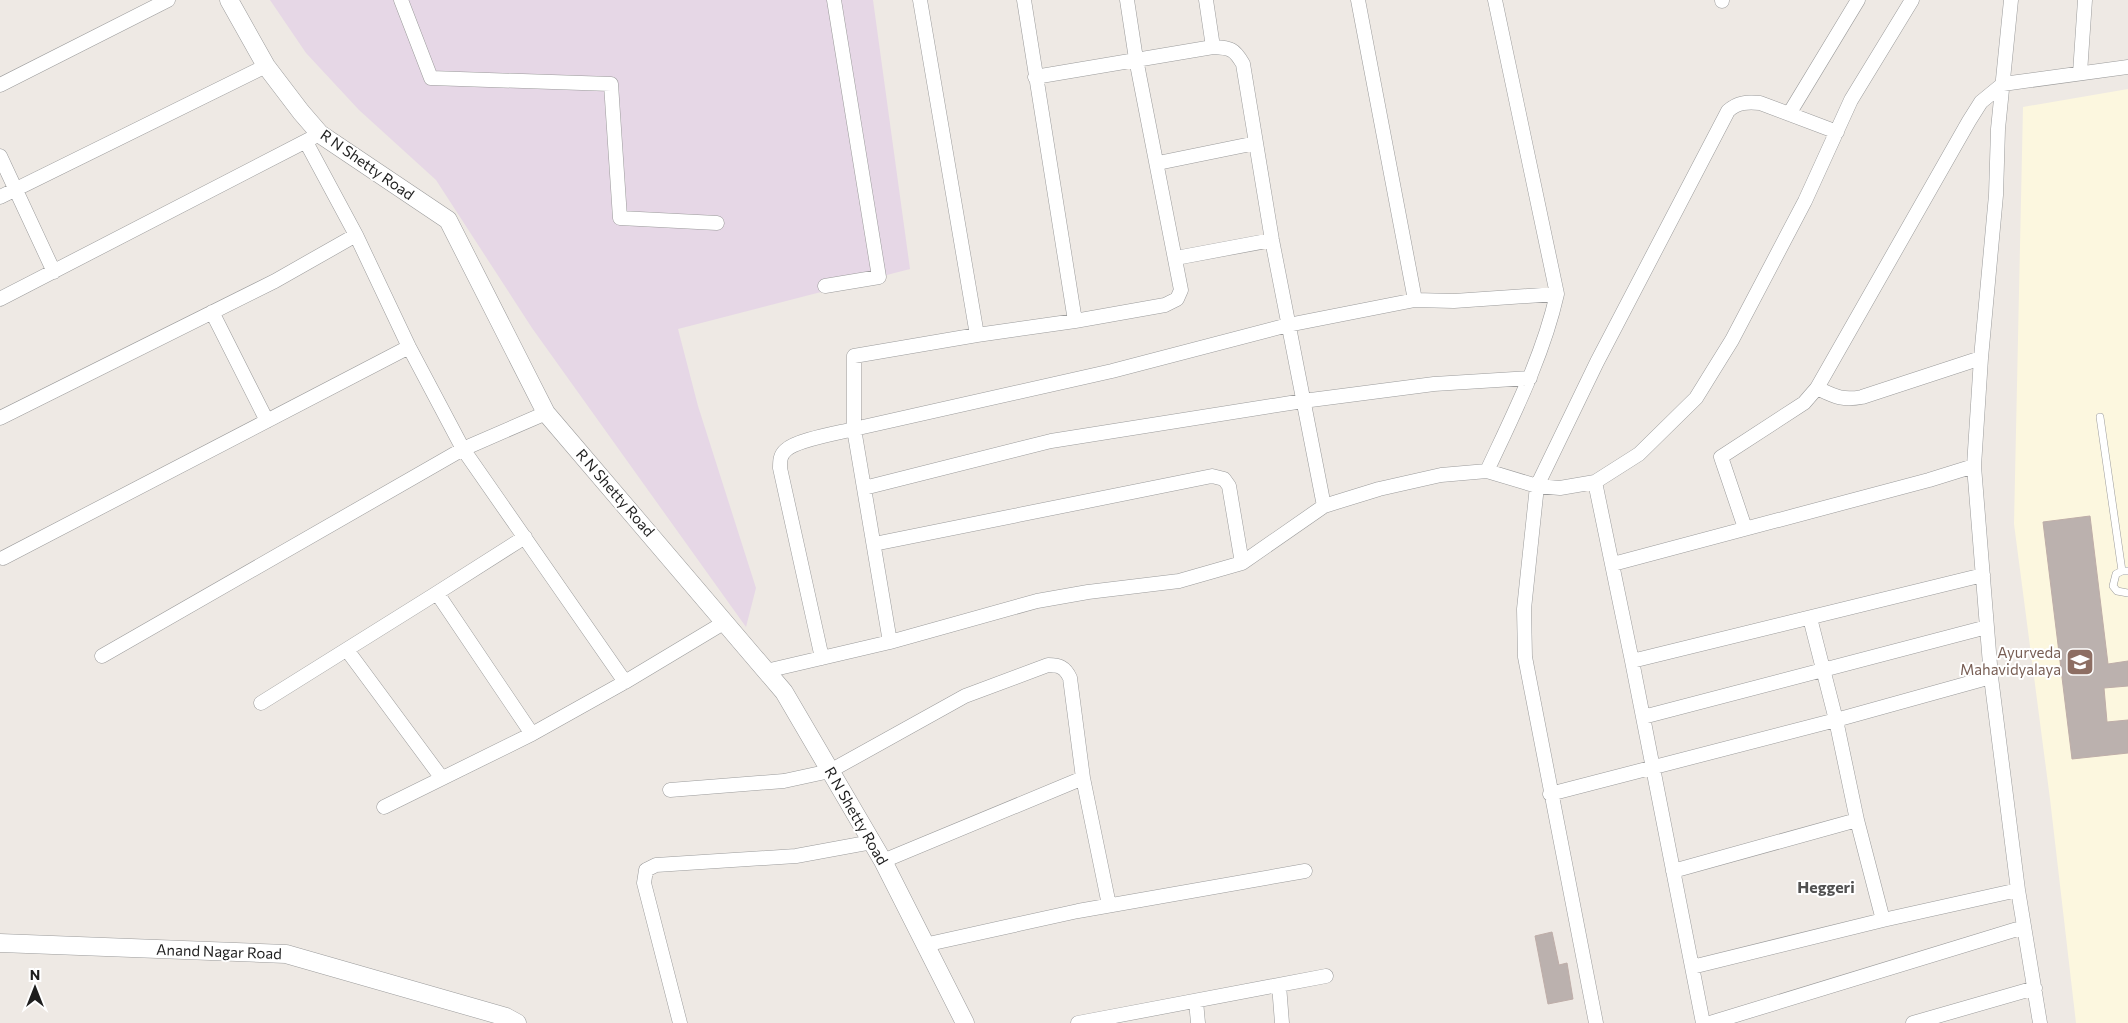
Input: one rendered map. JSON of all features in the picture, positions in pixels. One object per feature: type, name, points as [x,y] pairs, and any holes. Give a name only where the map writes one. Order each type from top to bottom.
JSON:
[{"type":"street","points":[[0,85],[168,0]]},
{"type":"street","name":"R N Shetty Road","points":[[230,0],[266,66],[301,112],[313,138],[448,220],[546,413],[784,692],[883,861],[924,946],[965,1023]]},
{"type":"street","points":[[401,0],[431,78],[612,84],[620,218],[717,224]]},
{"type":"street","points":[[825,286],[879,277],[834,0]]},
{"type":"street","points":[[920,0],[977,335]]},
{"type":"street","points":[[1024,0],[1075,321]]},
{"type":"street","points":[[890,642],[854,429],[854,356],[1165,305],[1177,299],[1181,290],[1158,163],[1136,59],[1127,0]]},
{"type":"street","points":[[1206,0],[1213,47]]},
{"type":"street","points":[[1358,0],[1415,300]]},
{"type":"street","points":[[1492,472],[1551,322],[1557,294],[1495,0]]},
{"type":"street","points":[[1789,114],[1858,0]]},
{"type":"street","points":[[766,671],[890,642],[1037,601],[1088,592],[1179,581],[1242,563],[1324,506],[1378,489],[1441,475],[1492,472],[1537,486],[1560,488],[1595,482],[1639,454],[1696,398],[1736,332],[1805,201],[1851,100],[1912,0]]},
{"type":"street","points":[[2011,0],[1998,130],[1996,195],[1974,466],[1991,677],[2018,890],[2040,1023]]},
{"type":"street","points":[[2080,74],[2085,0]]},
{"type":"street","points":[[1035,77],[1213,47],[1227,48],[1236,52],[1242,64],[1272,240],[1324,506]]},
{"type":"street","points":[[0,197],[266,66]]},
{"type":"street","points":[[1745,528],[1721,457],[1804,403],[1817,388],[1968,121],[1982,102],[2003,84],[2128,67]]},
{"type":"street","points":[[1596,1023],[1550,794],[1525,657],[1524,609],[1537,486],[1597,362],[1728,111],[1736,104],[1747,102],[1760,103],[1837,132]]},
{"type":"street","points":[[0,300],[313,138],[409,347],[463,449],[625,682]]},
{"type":"street","points":[[1158,163],[1256,143]]},
{"type":"street","points":[[0,156],[54,272]]},
{"type":"street","points":[[0,418],[275,281],[356,235]]},
{"type":"street","points":[[1176,258],[1272,240]]},
{"type":"street","points":[[822,658],[780,460],[787,448],[795,444],[854,429],[1112,372],[1288,325],[1415,300],[1454,301],[1557,294]]},
{"type":"street","points":[[212,312],[267,421]]},
{"type":"street","points":[[3,558],[409,347]]},
{"type":"street","points":[[1817,388],[1837,398],[1856,398],[1982,358]]},
{"type":"street","points":[[864,488],[1051,441],[1303,401],[1434,384],[1530,378]]},
{"type":"street","points":[[102,656],[463,449],[546,413]]},
{"type":"street","points":[[1613,564],[1929,480],[1974,466]]},
{"type":"street","points":[[874,544],[1212,476],[1224,478],[1229,486],[1242,563]]},
{"type":"street","points":[[1595,482],[1613,564],[1703,1023]]},
{"type":"street","points":[[261,704],[525,538]]},
{"type":"street","points":[[1632,661],[1983,575]]},
{"type":"street","points":[[437,594],[532,734]]},
{"type":"street","points":[[1810,618],[1836,720],[1857,820],[1884,920]]},
{"type":"street","points":[[384,807],[441,777],[532,734],[625,682],[725,622]]},
{"type":"street","points":[[1643,717],[1987,626]]},
{"type":"street","points":[[347,650],[441,777]]},
{"type":"street","points":[[670,790],[784,781],[830,771],[965,696],[1048,665],[1058,665],[1066,670],[1070,678],[1083,778],[1108,905]]},
{"type":"street","points":[[1550,794],[1652,769],[1991,677]]},
{"type":"street","points":[[883,861],[1083,778]]},
{"type":"street","points":[[1673,872],[1857,820]]},
{"type":"street","points":[[680,1023],[644,883],[646,870],[656,865],[796,856],[872,842]]},
{"type":"street","points":[[924,946],[1108,905],[1305,871]]},
{"type":"street","points":[[1692,967],[1884,920],[2018,890]]},
{"type":"street","points":[[1710,1023],[2024,927]]},
{"type":"street","name":"Anand Nagar Road","points":[[0,943],[286,954],[506,1017],[517,1023]]},
{"type":"street","points":[[1078,1023],[1116,1019],[1196,1001],[1326,976]]},
{"type":"street","points":[[1279,985],[1282,1023]]},
{"type":"street","points":[[1913,1023],[2035,988]]},
{"type":"street","points":[[1196,1001],[1198,1023]]},
{"type":"lane","points":[[2100,417],[2125,571],[2116,574],[2113,586],[2117,591],[2128,593]]},
{"type":"shaded area","points":[[270,0],[873,0],[910,269],[678,329],[698,406],[756,588],[746,627],[532,328],[436,180],[359,110],[306,53]]},
{"type":"shaded area","name":"Ayurveda Mahavidyalaya","points":[[2128,89],[2128,1023],[2076,1023],[2050,799],[2014,524],[2023,107]]},
{"type":"building","points":[[2090,516],[2108,664],[2128,661],[2128,686],[2104,688],[2107,722],[2128,720],[2128,753],[2072,759],[2043,522]]},
{"type":"building","points":[[1552,932],[1559,965],[1567,963],[1573,999],[1548,1004],[1535,936]]},
{"type":"place","name":"Ayurveda Mahavidyalaya","points":[[2080,662]]},
{"type":"district","name":"Heggeri","points":[[1826,887]]}]
